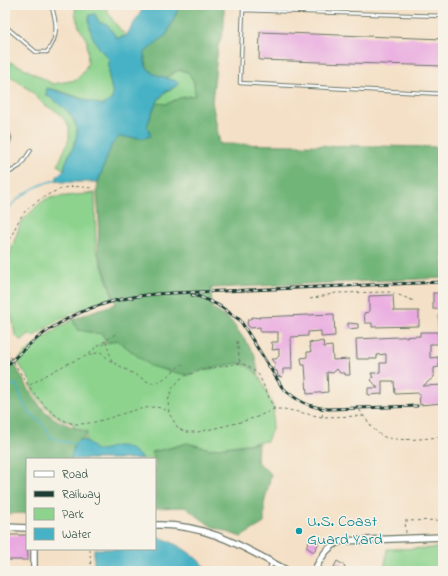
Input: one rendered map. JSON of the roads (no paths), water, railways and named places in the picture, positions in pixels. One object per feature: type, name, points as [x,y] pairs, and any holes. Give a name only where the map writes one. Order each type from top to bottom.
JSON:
[{"type":"street","points":[[156,524],[183,526],[212,533],[227,539],[288,571]]},
{"type":"street","points":[[5,527],[26,528]]},
{"type":"street","points":[[314,571],[329,547],[341,541],[443,537]]},
{"type":"street","points":[[34,550],[34,571]]},
{"type":"lane","points":[[5,26],[36,52],[47,52],[53,44],[55,35],[56,23],[51,5]]},
{"type":"lane","points":[[443,16],[243,10],[240,83],[443,94]]},
{"type":"lane","points":[[5,124],[10,138],[7,147],[5,148]]},
{"type":"lane","points":[[5,175],[20,166],[31,150]]},
{"type":"lane","points":[[443,315],[440,316],[443,354]]},
{"type":"lane","points":[[268,571],[272,563]]},
{"type":"water","points":[[145,5],[180,5],[167,34],[144,53],[146,67],[154,74],[179,82],[178,84],[163,94],[157,102],[147,126],[151,136],[144,138],[119,137],[112,144],[98,182],[62,182],[56,180],[58,175],[64,170],[75,142],[77,131],[73,118],[58,103],[46,95],[47,88],[103,105],[111,100],[113,95],[109,77],[109,59],[100,49],[91,34],[89,15],[95,14],[99,22],[107,24],[117,38],[126,36]]},
{"type":"water","points":[[78,440],[88,442],[95,450],[121,446],[135,452],[141,458],[70,458]]},
{"type":"water","points":[[156,536],[184,549],[204,565],[208,571],[94,571],[94,550],[156,550]]},
{"type":"waterway","points":[[5,213],[15,202],[34,188],[56,180]]},
{"type":"waterway","points":[[5,384],[16,385],[26,408],[47,429],[50,437],[75,444]]},
{"type":"railway","points":[[5,368],[41,335],[60,323],[80,312],[123,299],[172,293],[443,282]]},
{"type":"railway","points":[[192,295],[218,305],[240,320],[282,387],[304,403],[329,409],[417,406]]},
{"type":"place","name":"U.S. Coast Guard Yard","points":[[299,531]]}]
